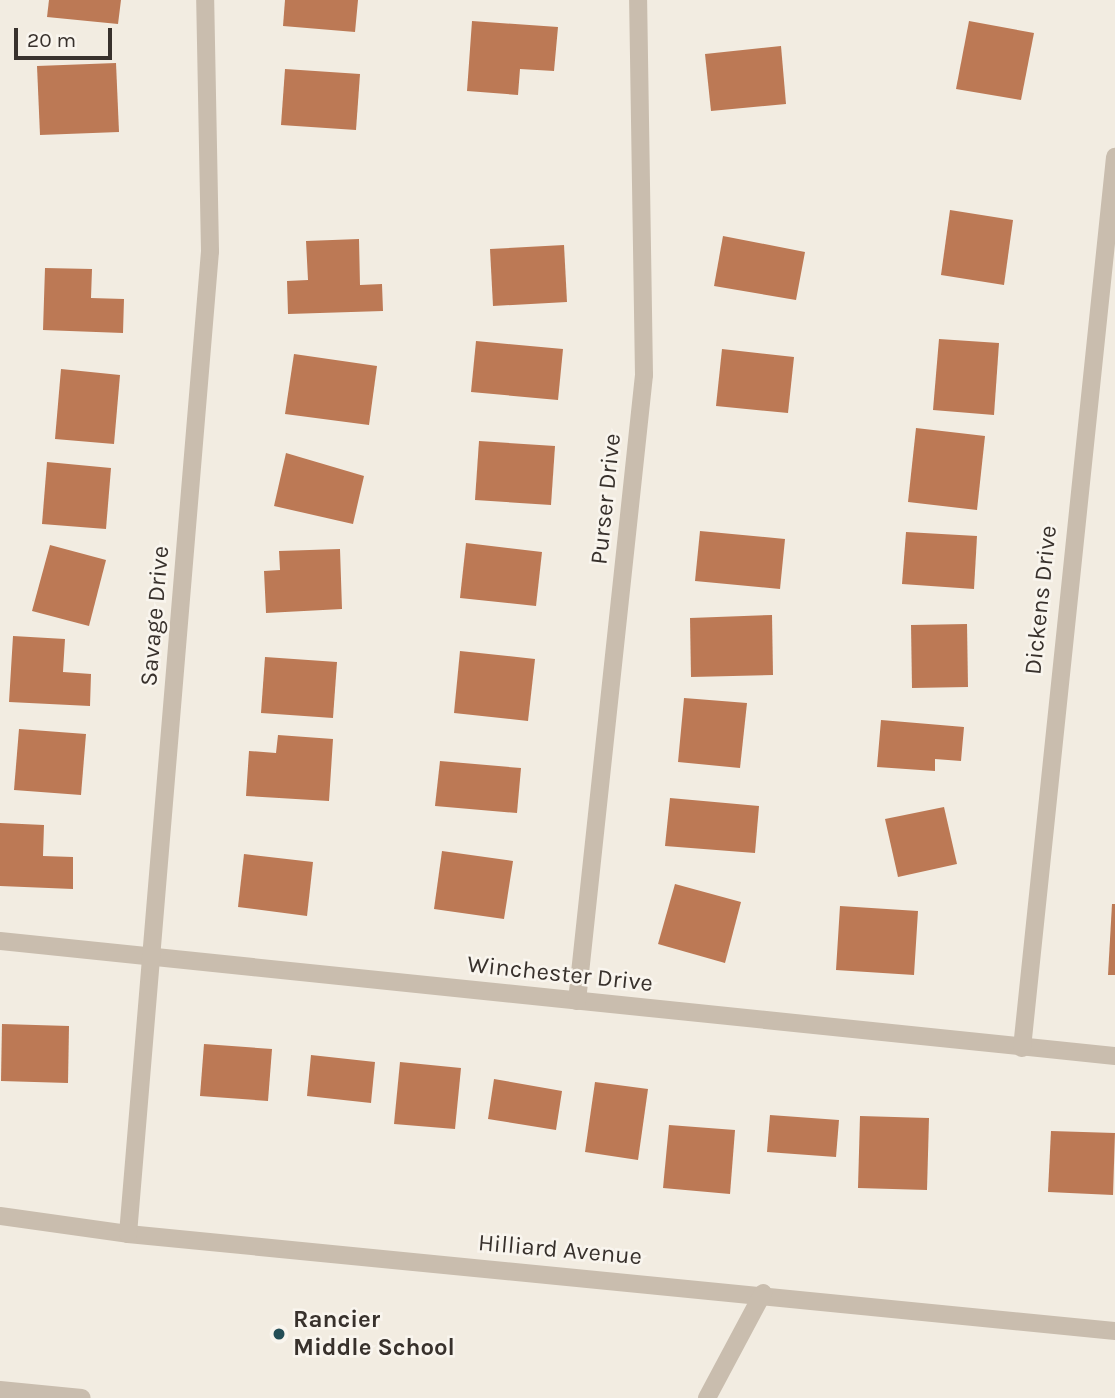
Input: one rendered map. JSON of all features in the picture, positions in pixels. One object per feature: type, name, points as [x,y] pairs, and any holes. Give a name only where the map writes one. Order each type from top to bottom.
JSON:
[{"type":"street","name":"Savage Drive","points":[[128,1234],[210,251],[205,0]]},
{"type":"street","name":"Purser Drive","points":[[577,1001],[644,374],[638,0]]},
{"type":"street","name":"Dickens Drive","points":[[1021,1048],[1115,157]]},
{"type":"street","name":"Winchester Drive","points":[[0,941],[1115,1056]]},
{"type":"street","name":"Hilliard Avenue","points":[[0,1216],[128,1234],[763,1293],[1115,1331]]},
{"type":"street","points":[[707,1398],[763,1293]]},
{"type":"street","points":[[0,1390],[82,1398]]},
{"type":"building","points":[[49,0],[121,0],[118,24],[47,17]]},
{"type":"building","points":[[285,0],[358,0],[355,32],[283,26]]},
{"type":"building","points":[[472,21],[558,27],[554,71],[520,69],[518,95],[467,91]]},
{"type":"building","points":[[969,21],[1034,33],[1021,100],[956,89]]},
{"type":"building","points":[[781,46],[786,104],[711,111],[705,54]]},
{"type":"building","points":[[116,63],[119,132],[40,135],[37,66]]},
{"type":"building","points":[[285,69],[360,74],[356,130],[281,125]]},
{"type":"building","points":[[950,210],[1013,220],[1004,285],[941,275]]},
{"type":"building","points":[[723,236],[805,252],[796,300],[714,286]]},
{"type":"building","points":[[359,239],[360,285],[382,284],[383,311],[288,314],[287,281],[308,280],[306,241]]},
{"type":"building","points":[[564,245],[567,302],[493,306],[490,249]]},
{"type":"building","points":[[45,268],[92,269],[91,298],[124,299],[123,333],[43,330]]},
{"type":"building","points":[[939,339],[999,343],[994,415],[933,410]]},
{"type":"building","points":[[476,341],[563,349],[558,400],[471,392]]},
{"type":"building","points":[[722,349],[794,357],[788,413],[716,406]]},
{"type":"building","points":[[294,354],[377,366],[369,425],[285,414]]},
{"type":"building","points":[[61,369],[120,375],[114,444],[55,439]]},
{"type":"building","points":[[916,428],[985,436],[977,510],[908,502]]},
{"type":"building","points":[[479,441],[555,446],[551,505],[475,500]]},
{"type":"building","points":[[286,453],[364,476],[353,524],[274,506]]},
{"type":"building","points":[[47,462],[111,468],[106,529],[42,524]]},
{"type":"building","points":[[700,531],[785,539],[780,589],[695,581]]},
{"type":"building","points":[[906,532],[977,536],[974,589],[902,584]]},
{"type":"building","points":[[466,543],[542,552],[536,606],[460,598]]},
{"type":"building","points":[[50,545],[106,560],[89,626],[32,611]]},
{"type":"building","points":[[340,549],[342,609],[266,613],[264,571],[280,570],[279,551]]},
{"type":"building","points":[[772,615],[773,675],[691,677],[690,618]]},
{"type":"building","points":[[967,624],[968,687],[912,688],[911,625]]},
{"type":"building","points":[[13,636],[65,639],[63,672],[91,674],[90,706],[9,702]]},
{"type":"building","points":[[460,651],[535,659],[528,721],[454,713]]},
{"type":"building","points":[[265,657],[337,662],[333,718],[261,713]]},
{"type":"building","points":[[684,698],[747,703],[740,768],[678,762]]},
{"type":"building","points":[[881,720],[964,727],[961,761],[935,759],[935,771],[877,767]]},
{"type":"building","points":[[19,729],[86,734],[81,795],[14,790]]},
{"type":"building","points":[[278,735],[333,739],[329,801],[246,796],[249,751],[276,753]]},
{"type":"building","points":[[440,761],[521,768],[517,813],[435,806]]},
{"type":"building","points":[[670,798],[759,806],[755,853],[665,846]]},
{"type":"building","points":[[944,807],[957,864],[898,877],[885,819]]},
{"type":"building","points":[[0,823],[44,825],[43,856],[73,857],[73,889],[0,886]]},
{"type":"building","points":[[442,851],[513,861],[504,919],[434,909]]},
{"type":"building","points":[[244,854],[313,862],[307,916],[238,907]]},
{"type":"building","points":[[675,884],[741,902],[725,963],[658,944]]},
{"type":"building","points":[[1112,904],[1115,904],[1115,975],[1108,975]]},
{"type":"building","points":[[840,906],[918,911],[914,975],[836,970]]},
{"type":"building","points":[[2,1024],[69,1026],[68,1083],[1,1081]]},
{"type":"building","points":[[204,1044],[272,1049],[268,1101],[200,1096]]},
{"type":"building","points":[[311,1055],[375,1062],[371,1103],[307,1096]]},
{"type":"building","points":[[400,1062],[461,1068],[455,1129],[394,1124]]},
{"type":"building","points":[[494,1079],[562,1091],[556,1130],[488,1119]]},
{"type":"building","points":[[595,1082],[648,1089],[638,1160],[585,1152]]},
{"type":"building","points":[[770,1115],[839,1120],[836,1157],[767,1152]]},
{"type":"building","points":[[860,1116],[929,1118],[927,1190],[858,1188]]},
{"type":"building","points":[[669,1125],[735,1130],[730,1194],[663,1188]]},
{"type":"building","points":[[1051,1131],[1115,1133],[1113,1195],[1048,1192]]},
{"type":"place","name":"Rancier Middle School","points":[[279,1334]]}]
